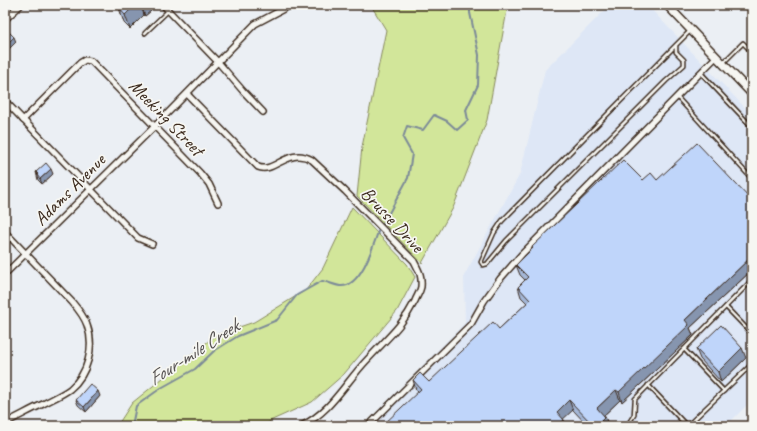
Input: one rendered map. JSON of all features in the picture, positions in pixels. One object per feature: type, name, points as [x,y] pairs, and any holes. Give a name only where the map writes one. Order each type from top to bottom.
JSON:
[{"type":"main road","points":[[668,5],[752,94]]},
{"type":"street","points":[[5,20],[20,5]]},
{"type":"street","points":[[162,5],[218,62],[242,91],[263,112]]},
{"type":"street","name":"Adams Avenue","points":[[5,274],[187,94],[255,24],[291,5]]},
{"type":"street","points":[[368,426],[471,324],[484,301],[500,279],[522,254],[716,57]]},
{"type":"street","name":"Meeking Street","points":[[23,120],[80,63],[85,60],[94,62],[209,184],[218,203]]},
{"type":"street","name":"Brusse Drive","points":[[187,94],[258,167],[268,167],[296,156],[306,156],[312,160],[414,261],[421,275],[420,288],[411,310],[398,328],[366,361],[333,402],[310,422],[301,426]]},
{"type":"street","points":[[5,101],[138,238],[152,244]]},
{"type":"street","points":[[5,232],[82,314],[90,335],[89,358],[81,376],[70,388],[62,394],[5,423]]},
{"type":"lane","points":[[145,33],[168,11]]},
{"type":"lane","points":[[676,46],[676,52],[684,60],[684,65],[666,81],[506,241],[487,264],[483,265],[481,262],[494,232],[502,221],[676,46],[691,29]]},
{"type":"lane","points":[[723,63],[743,43],[752,52]]},
{"type":"lane","points":[[701,72],[752,127]]},
{"type":"lane","points":[[677,97],[751,177]]},
{"type":"lane","points":[[627,426],[634,415],[635,399],[752,280]]},
{"type":"lane","points":[[726,307],[752,334]]},
{"type":"lane","points":[[684,349],[724,391]]},
{"type":"lane","points":[[648,385],[687,426],[752,364]]},
{"type":"shaded area","points":[[610,5],[647,5],[752,115],[752,400],[726,426],[363,426],[465,323],[464,276],[520,174],[545,70]]},
{"type":"green space","points":[[372,5],[508,5],[487,120],[453,208],[422,263],[357,196],[362,147],[386,30]]},
{"type":"green space","points":[[352,207],[407,264],[415,277],[397,311],[344,374],[312,402],[270,421],[265,426],[117,426],[132,403],[216,335],[254,322],[306,290],[323,268]]},
{"type":"building","points":[[122,5],[135,5],[125,15],[119,8]]},
{"type":"building","points":[[8,31],[14,37],[5,46],[5,34]]},
{"type":"building","points":[[697,143],[752,201],[752,256],[685,320],[689,325],[619,392],[616,390],[597,408],[605,417],[596,426],[594,426],[569,400],[557,412],[564,420],[558,426],[382,426],[421,389],[413,380],[420,373],[429,382],[493,322],[499,329],[530,300],[518,287],[528,277],[516,265],[533,248],[532,247],[623,160],[643,180],[651,173],[657,180]]},
{"type":"building","points":[[46,163],[51,169],[40,179],[36,172]]},
{"type":"building","points":[[721,325],[742,348],[718,372],[696,349]]},
{"type":"building","points":[[90,384],[98,391],[84,407],[76,400]]},
{"type":"waterway","name":"Four-mile Creek","points":[[383,224],[408,178],[412,154],[403,138],[407,126],[423,130],[434,115],[447,121],[457,130],[468,120],[466,110],[478,85],[479,55],[470,13],[470,5]]},
{"type":"waterway","name":"Four-mile Creek","points":[[132,426],[136,406],[161,388],[195,369],[214,351],[238,336],[277,320],[297,295],[322,281],[340,286],[348,285],[354,280],[366,264],[379,229]]}]
